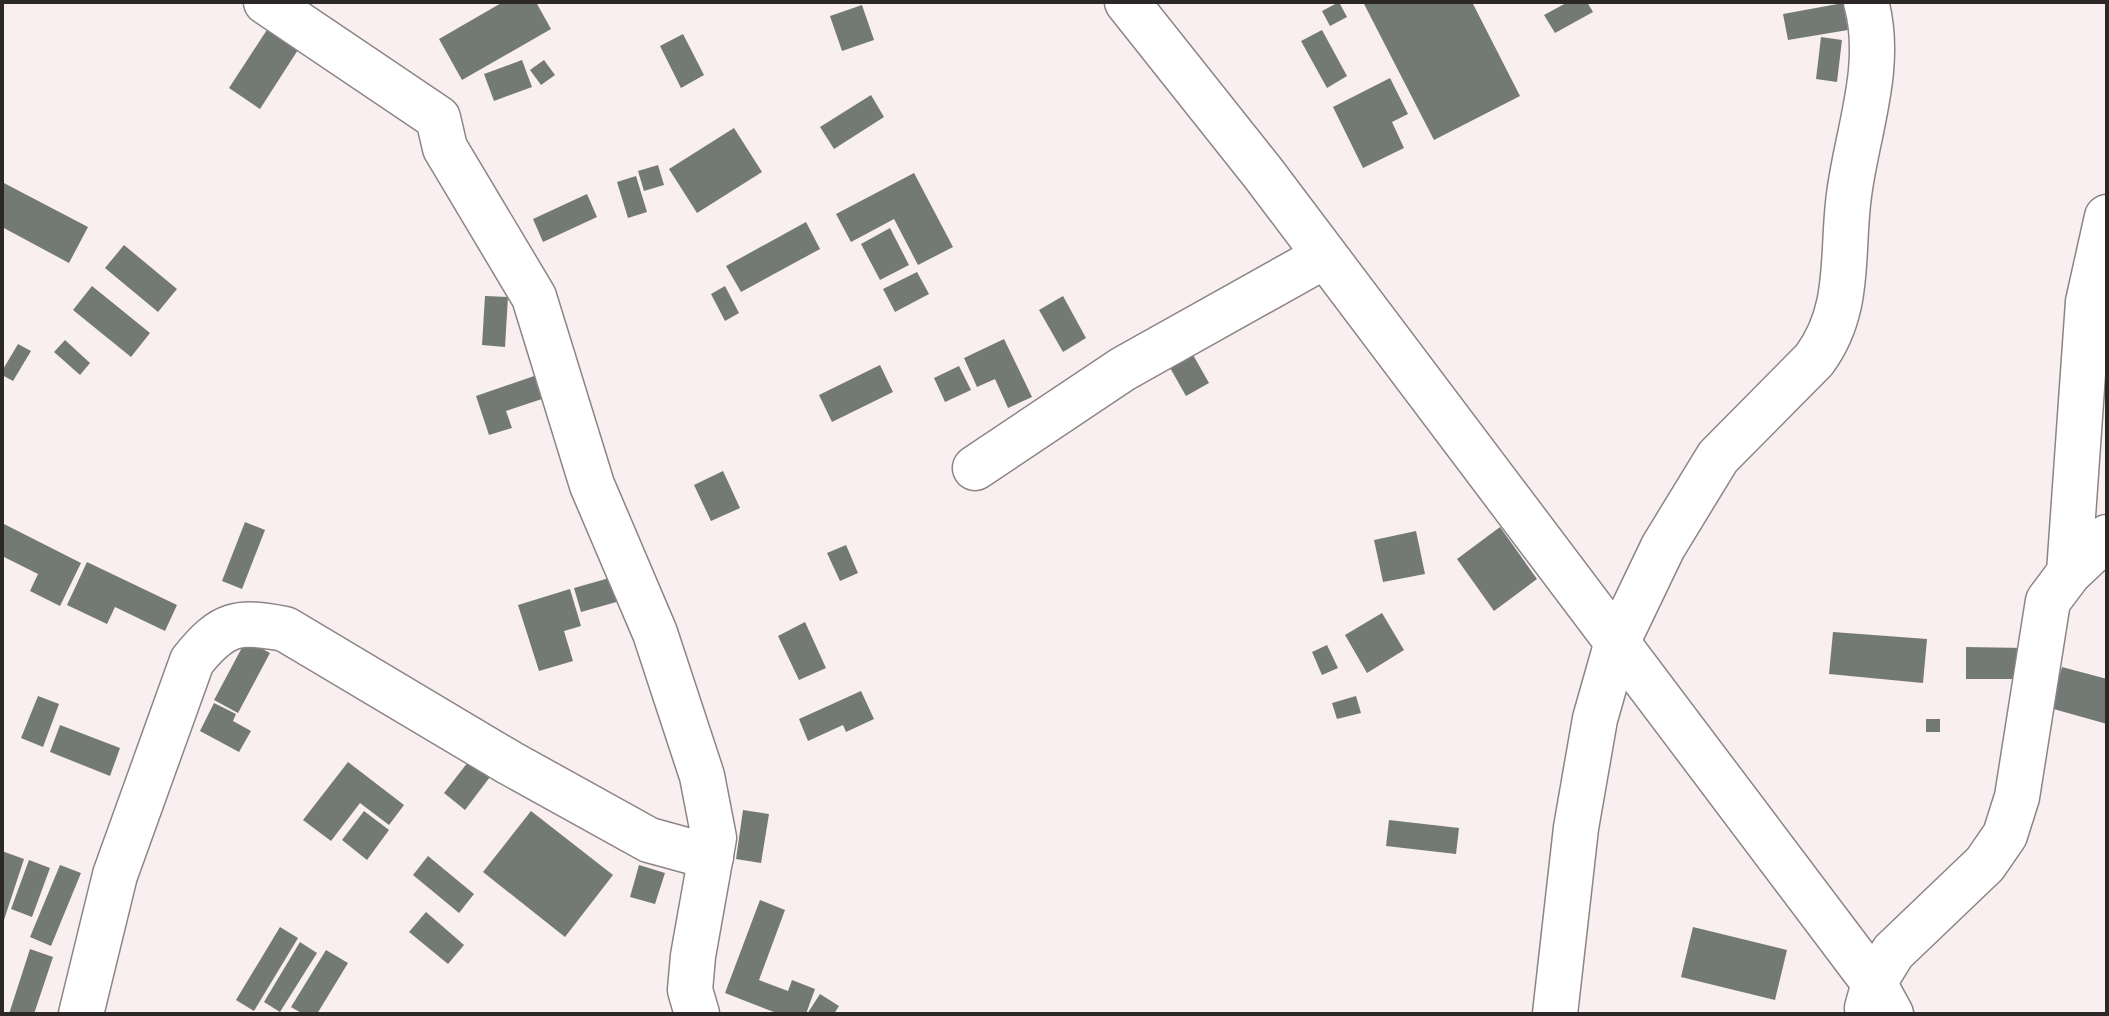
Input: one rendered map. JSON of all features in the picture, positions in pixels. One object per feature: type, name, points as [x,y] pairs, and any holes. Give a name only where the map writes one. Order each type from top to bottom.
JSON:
[{"type":"street","points":[[266,2],[438,118],[445,148],[534,297],[592,485],[655,633],[702,776],[714,838],[692,967],[690,990],[697,1014]]},
{"type":"street","points":[[1127,2],[1325,256],[1616,645],[1877,1004]]},
{"type":"street","points":[[1555,1014],[1576,828],[1595,719],[1616,645],[1663,547],[1718,457],[1814,360],[1826,344],[1840,308],[1847,258],[1849,197],[1866,112],[1874,29],[1866,2]]},
{"type":"street","points":[[2069,573],[2088,302],[2107,217]]},
{"type":"street","points":[[975,468],[1123,369],[1325,256]]},
{"type":"street","points":[[1877,1004],[1893,952],[1985,864],[2005,835],[2017,797],[2048,601],[2069,573],[2107,537]]},
{"type":"street","points":[[81,1014],[115,875],[192,661],[211,636],[244,621],[285,629],[510,763],[649,840],[711,857]]},
{"type":"building","points":[[503,2],[536,2],[551,29],[462,80],[439,39]]},
{"type":"building","points":[[1339,2],[1347,17],[1330,26],[1322,11]]},
{"type":"building","points":[[1363,2],[1472,2],[1520,96],[1434,140]]},
{"type":"building","points":[[1568,2],[1587,2],[1593,12],[1555,33],[1544,15]]},
{"type":"building","points":[[1843,3],[1848,30],[1788,40],[1783,14]]},
{"type":"building","points":[[862,5],[874,40],[842,51],[830,16]]},
{"type":"building","points":[[274,19],[305,39],[260,109],[229,88]]},
{"type":"building","points":[[1322,30],[1347,76],[1327,88],[1301,41]]},
{"type":"building","points":[[683,34],[704,75],[681,88],[660,46]]},
{"type":"building","points":[[1821,37],[1842,40],[1837,82],[1816,79]]},
{"type":"building","points":[[522,60],[532,87],[494,101],[484,74]]},
{"type":"building","points":[[544,60],[555,75],[541,85],[530,70]]},
{"type":"building","points":[[1390,78],[1408,114],[1392,122],[1404,148],[1363,168],[1333,107]]},
{"type":"building","points":[[871,95],[884,117],[834,149],[820,127]]},
{"type":"building","points":[[734,128],[762,172],[697,213],[669,169]]},
{"type":"building","points":[[658,165],[664,185],[644,191],[638,171]]},
{"type":"building","points":[[914,173],[953,247],[918,265],[894,219],[851,242],[836,214]]},
{"type":"building","points":[[636,176],[647,212],[628,218],[617,182]]},
{"type":"building","points":[[2,182],[88,227],[69,263],[2,227]]},
{"type":"building","points":[[587,194],[597,217],[543,242],[533,219]]},
{"type":"building","points":[[806,222],[820,249],[741,292],[726,266]]},
{"type":"building","points":[[890,228],[909,265],[880,280],[861,244]]},
{"type":"building","points":[[124,245],[177,289],[158,312],[105,268]]},
{"type":"building","points":[[917,272],[929,294],[895,312],[883,289]]},
{"type":"building","points":[[92,286],[150,333],[131,357],[73,310]]},
{"type":"building","points":[[725,286],[739,313],[725,321],[711,294]]},
{"type":"building","points":[[485,296],[508,297],[505,347],[482,345]]},
{"type":"building","points":[[1063,296],[1086,338],[1063,352],[1039,310]]},
{"type":"building","points":[[1004,339],[1032,397],[1008,408],[995,379],[977,387],[964,358]]},
{"type":"building","points":[[1184,339],[1209,383],[1186,396],[1161,352]]},
{"type":"building","points":[[65,340],[90,363],[80,375],[54,352]]},
{"type":"building","points":[[18,344],[31,351],[13,381],[2,375],[2,371]]},
{"type":"building","points":[[880,365],[893,392],[832,422],[819,395]]},
{"type":"building","points":[[959,366],[971,390],[945,402],[934,378]]},
{"type":"building","points":[[543,373],[551,396],[506,411],[512,428],[489,435],[476,396]]},
{"type":"building","points":[[723,471],[740,508],[711,521],[694,485]]},
{"type":"building","points":[[245,522],[265,530],[242,589],[222,581]]},
{"type":"building","points":[[4,524],[81,563],[60,606],[30,591],[38,574],[2,556]]},
{"type":"building","points":[[1500,527],[1537,579],[1494,611],[1457,559]]},
{"type":"building","points":[[1416,531],[1425,574],[1383,582],[1374,540]]},
{"type":"building","points":[[846,545],[858,573],[840,581],[827,553]]},
{"type":"building","points":[[87,562],[177,605],[165,631],[115,607],[107,624],[67,605]]},
{"type":"building","points":[[620,575],[627,599],[581,612],[574,588]]},
{"type":"building","points":[[570,589],[581,626],[564,631],[573,661],[539,671],[518,605]]},
{"type":"building","points":[[1382,613],[1404,650],[1367,673],[1345,635]]},
{"type":"building","points":[[805,622],[826,668],[799,680],[778,636]]},
{"type":"building","points":[[1833,632],[1927,639],[1923,683],[1829,674]]},
{"type":"building","points":[[246,640],[270,653],[238,713],[214,700]]},
{"type":"building","points":[[1327,645],[1338,668],[1322,675],[1312,652]]},
{"type":"building","points":[[1966,647],[2025,648],[2024,679],[1966,679]]},
{"type":"building","points":[[2062,667],[2107,679],[2107,724],[2050,708]]},
{"type":"building","points":[[861,691],[874,719],[846,732],[843,725],[808,741],[799,719]]},
{"type":"building","points":[[38,696],[59,704],[43,747],[21,738]]},
{"type":"building","points":[[1356,696],[1361,713],[1337,719],[1332,703]]},
{"type":"building","points":[[214,703],[236,714],[233,721],[251,731],[239,752],[200,731]]},
{"type":"building","points":[[1926,719],[1940,719],[1940,732],[1926,732]]},
{"type":"building","points":[[60,725],[120,748],[110,776],[50,752]]},
{"type":"building","points":[[475,753],[496,769],[465,810],[444,793]]},
{"type":"building","points":[[348,762],[404,805],[389,825],[360,803],[331,841],[303,820]]},
{"type":"building","points":[[743,810],[769,814],[761,863],[736,859]]},
{"type":"building","points":[[364,811],[389,830],[367,860],[342,840]]},
{"type":"building","points":[[531,811],[613,875],[565,937],[483,872]]},
{"type":"building","points":[[1389,820],[1459,828],[1456,854],[1386,846]]},
{"type":"building","points":[[2,851],[24,859],[3,923],[2,923]]},
{"type":"building","points":[[428,856],[474,894],[459,913],[413,875]]},
{"type":"building","points":[[29,860],[50,868],[32,917],[11,909]]},
{"type":"building","points":[[60,865],[81,873],[51,946],[30,937]]},
{"type":"building","points":[[639,865],[665,873],[655,904],[630,897]]},
{"type":"building","points":[[760,900],[785,910],[759,980],[788,991],[792,980],[815,989],[806,1014],[779,1014],[725,993]]},
{"type":"building","points":[[426,912],[464,945],[448,964],[409,932]]},
{"type":"building","points":[[280,927],[298,938],[254,1011],[236,1000]]},
{"type":"building","points":[[1693,927],[1787,950],[1775,1000],[1681,977]]},
{"type":"building","points":[[300,942],[317,953],[280,1012],[264,1002]]},
{"type":"building","points":[[30,949],[53,957],[34,1014],[9,1014]]},
{"type":"building","points":[[326,950],[348,963],[317,1014],[303,1014],[291,1007]]},
{"type":"building","points":[[820,994],[839,1006],[834,1014],[807,1014]]}]
